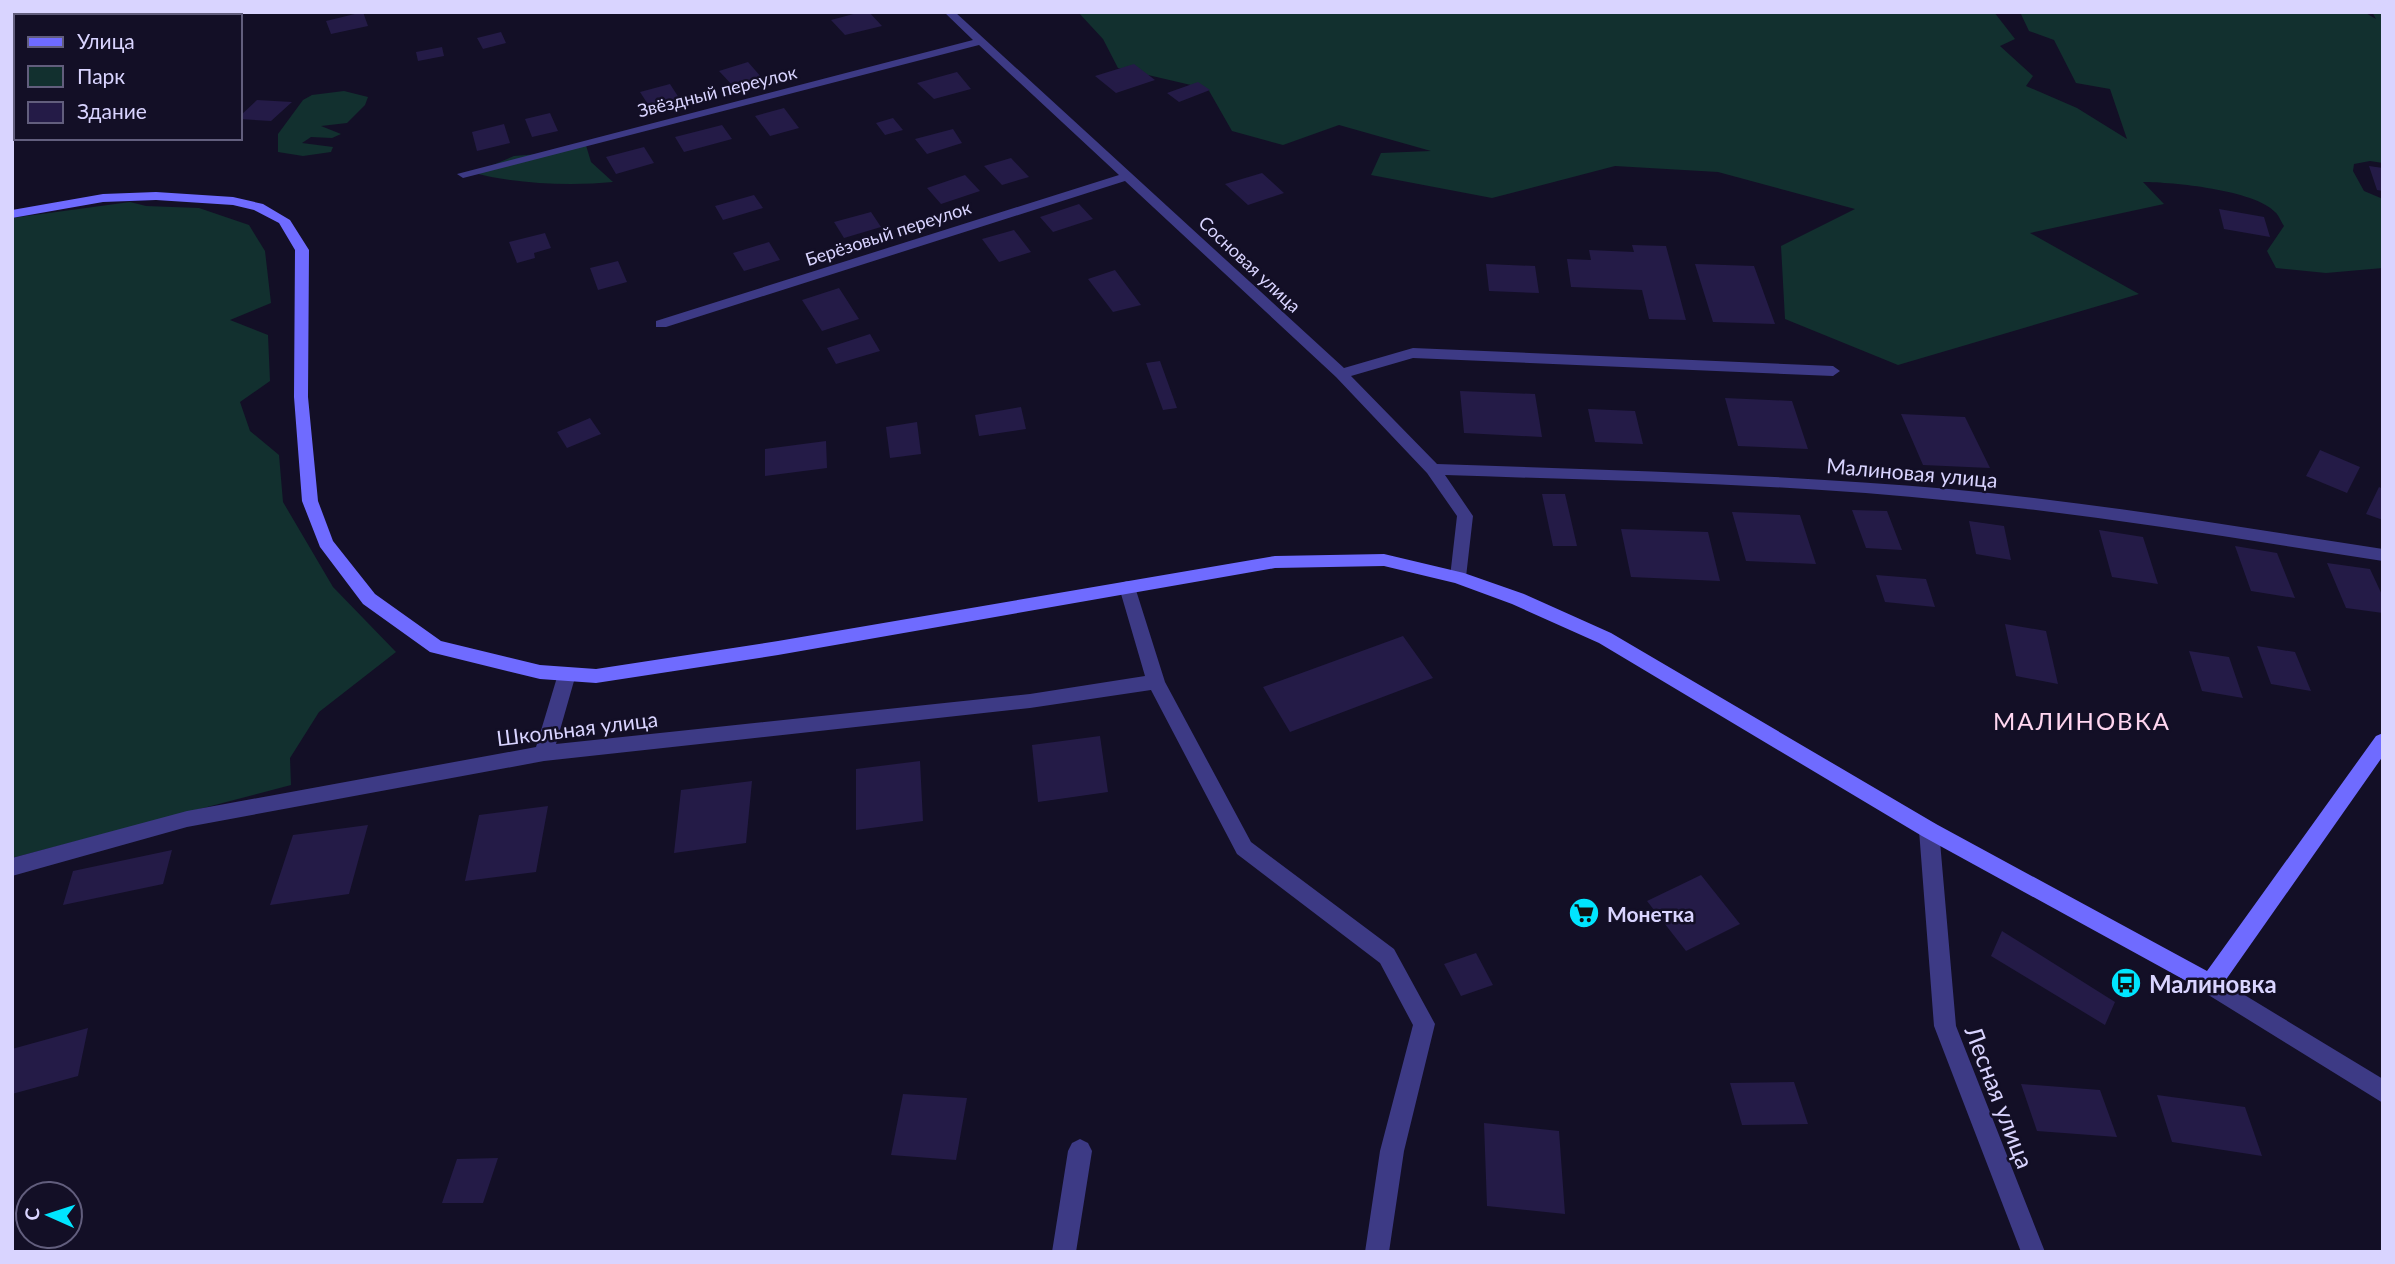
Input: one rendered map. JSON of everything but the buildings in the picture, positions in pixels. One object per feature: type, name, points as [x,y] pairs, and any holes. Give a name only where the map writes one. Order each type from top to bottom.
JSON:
[{"type":"street","name":"Сосновая улица","points":[[949,12],[1341,374],[1433,469],[1465,516],[1458,578]]},
{"type":"street","name":"Звёздный переулок","points":[[463,174],[979,42]]},
{"type":"street","name":"Берёзовый переулок","points":[[661,324],[1126,177]]},
{"type":"street","points":[[12,214],[103,198],[156,196],[233,201],[258,207],[284,220],[302,250],[301,397],[310,501],[326,543],[369,599],[436,647],[540,672],[596,676],[765,650],[1275,562],[1384,560],[1458,578],[1518,599],[1605,638],[1929,830],[2210,984],[2383,1092]]},
{"type":"street","points":[[1341,374],[1413,353],[1833,371]]},
{"type":"street","name":"Малиновая улица","points":[[1433,469],[1785,482],[1952,495],[2169,522],[2383,555]]},
{"type":"street","points":[[1127,587],[1156,682],[1244,848],[1387,956],[1424,1024],[1392,1151],[1377,1252]]},
{"type":"street","points":[[544,753],[567,674]]},
{"type":"street","name":"Школьная улица","points":[[12,867],[187,819],[544,753],[1030,701],[1156,682]]},
{"type":"street","points":[[2210,984],[2383,741]]},
{"type":"street","name":"Лесная улица","points":[[1929,830],[1945,1026],[2033,1252]]},
{"type":"street","points":[[1064,1252],[1080,1151]]},
{"type":"green space","points":[[1078,12],[1994,12],[2015,39],[2000,46],[2033,76],[2026,86],[2077,108],[2127,139],[2110,89],[2076,83],[2054,40],[2029,31],[2020,12],[2364,12],[2376,19],[2372,12],[2383,12],[2383,163],[2370,161],[2354,164],[2353,171],[2364,191],[2383,199],[2383,268],[2326,273],[2276,268],[2267,251],[2284,226],[2276,213],[2265,204],[2212,189],[2143,182],[2164,204],[2030,233],[2139,294],[1898,365],[1785,319],[1781,246],[1855,209],[1718,172],[1615,166],[1492,198],[1371,175],[1381,153],[1431,151],[1339,125],[1283,145],[1232,131],[1208,89],[1118,68],[1103,39]]},
{"type":"green space","points":[[344,91],[368,97],[365,105],[347,123],[321,126],[341,134],[332,138],[311,137],[302,143],[333,147],[331,152],[303,156],[278,152],[278,134],[303,100],[312,95]]},
{"type":"green space","points":[[585,142],[591,162],[613,182],[543,183],[507,180],[474,173],[514,156],[551,153]]},
{"type":"green space","points":[[130,202],[146,206],[199,208],[249,225],[265,251],[271,303],[230,320],[268,335],[270,381],[240,402],[250,431],[279,455],[283,502],[333,587],[396,652],[319,712],[290,758],[291,785],[12,858],[12,218]]},
{"type":"place","name":"Монетка","points":[[1584,913]]},
{"type":"place","name":"Малиновка","points":[[2126,983]]},
{"type":"district","name":"МАЛИНОВКА","points":[[2082,720]]}]
